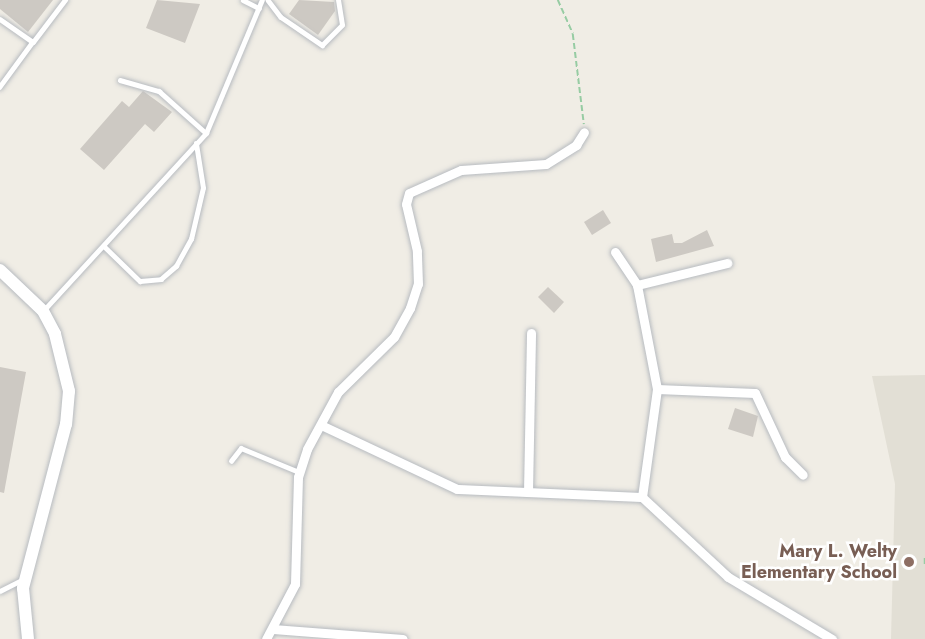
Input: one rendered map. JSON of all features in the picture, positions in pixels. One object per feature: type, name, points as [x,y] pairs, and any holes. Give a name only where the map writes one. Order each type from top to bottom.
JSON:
[{"type":"street","points":[[266,639],[291,599],[298,566],[300,472],[338,392],[394,338],[410,308],[418,284],[417,251],[406,204],[409,193],[461,170],[546,164],[576,145],[584,132]]},
{"type":"street","points":[[615,252],[637,285],[657,389],[642,497]]},
{"type":"street","points":[[637,285],[728,263]]},
{"type":"street","points":[[0,270],[43,311],[55,333],[69,391],[66,424],[25,579],[23,618],[28,639]]},
{"type":"street","points":[[528,492],[531,333]]},
{"type":"street","points":[[657,389],[755,393],[785,457],[803,475]]},
{"type":"street","points":[[321,425],[457,489],[642,497],[728,577],[832,639]]},
{"type":"street","points":[[273,629],[403,639]]},
{"type":"lane","points":[[0,87],[65,0]]},
{"type":"lane","points":[[243,0],[259,8]]},
{"type":"lane","points":[[43,311],[105,247],[207,133],[262,0]]},
{"type":"lane","points":[[268,0],[281,17],[322,45],[342,25],[338,0]]},
{"type":"lane","points":[[0,19],[33,42]]},
{"type":"lane","points":[[120,80],[159,91],[207,133]]},
{"type":"lane","points":[[105,247],[140,281],[161,279],[176,266],[191,239],[203,188],[196,144]]},
{"type":"lane","points":[[231,461],[241,448],[300,472]]},
{"type":"lane","points":[[0,591],[25,579]]},
{"type":"path","points":[[558,0],[573,34],[584,132]]},
{"type":"path","points":[[925,558],[925,566]]},
{"type":"shaded area","name":"Mary L. Welty Elementary School","points":[[925,375],[925,639],[891,639],[895,484],[872,376]]},
{"type":"building","points":[[0,0],[53,0],[28,32],[0,9]]},
{"type":"building","points":[[157,0],[200,4],[185,43],[146,28]]},
{"type":"building","points":[[299,0],[334,2],[335,11],[318,35],[289,14]]},
{"type":"building","points":[[143,91],[172,112],[154,132],[145,124],[104,170],[80,149],[122,101],[129,107]]},
{"type":"building","points":[[603,210],[611,223],[592,235],[584,222]]},
{"type":"building","points":[[707,230],[714,246],[656,262],[651,239],[672,234],[674,243],[682,243]]},
{"type":"building","points":[[548,287],[564,302],[554,313],[538,297]]},
{"type":"building","points":[[0,367],[26,372],[4,493],[0,492]]},
{"type":"building","points":[[735,408],[758,416],[753,437],[728,429]]},
{"type":"place","name":"Mary L. Welty Elementary School","points":[[909,562]]}]
